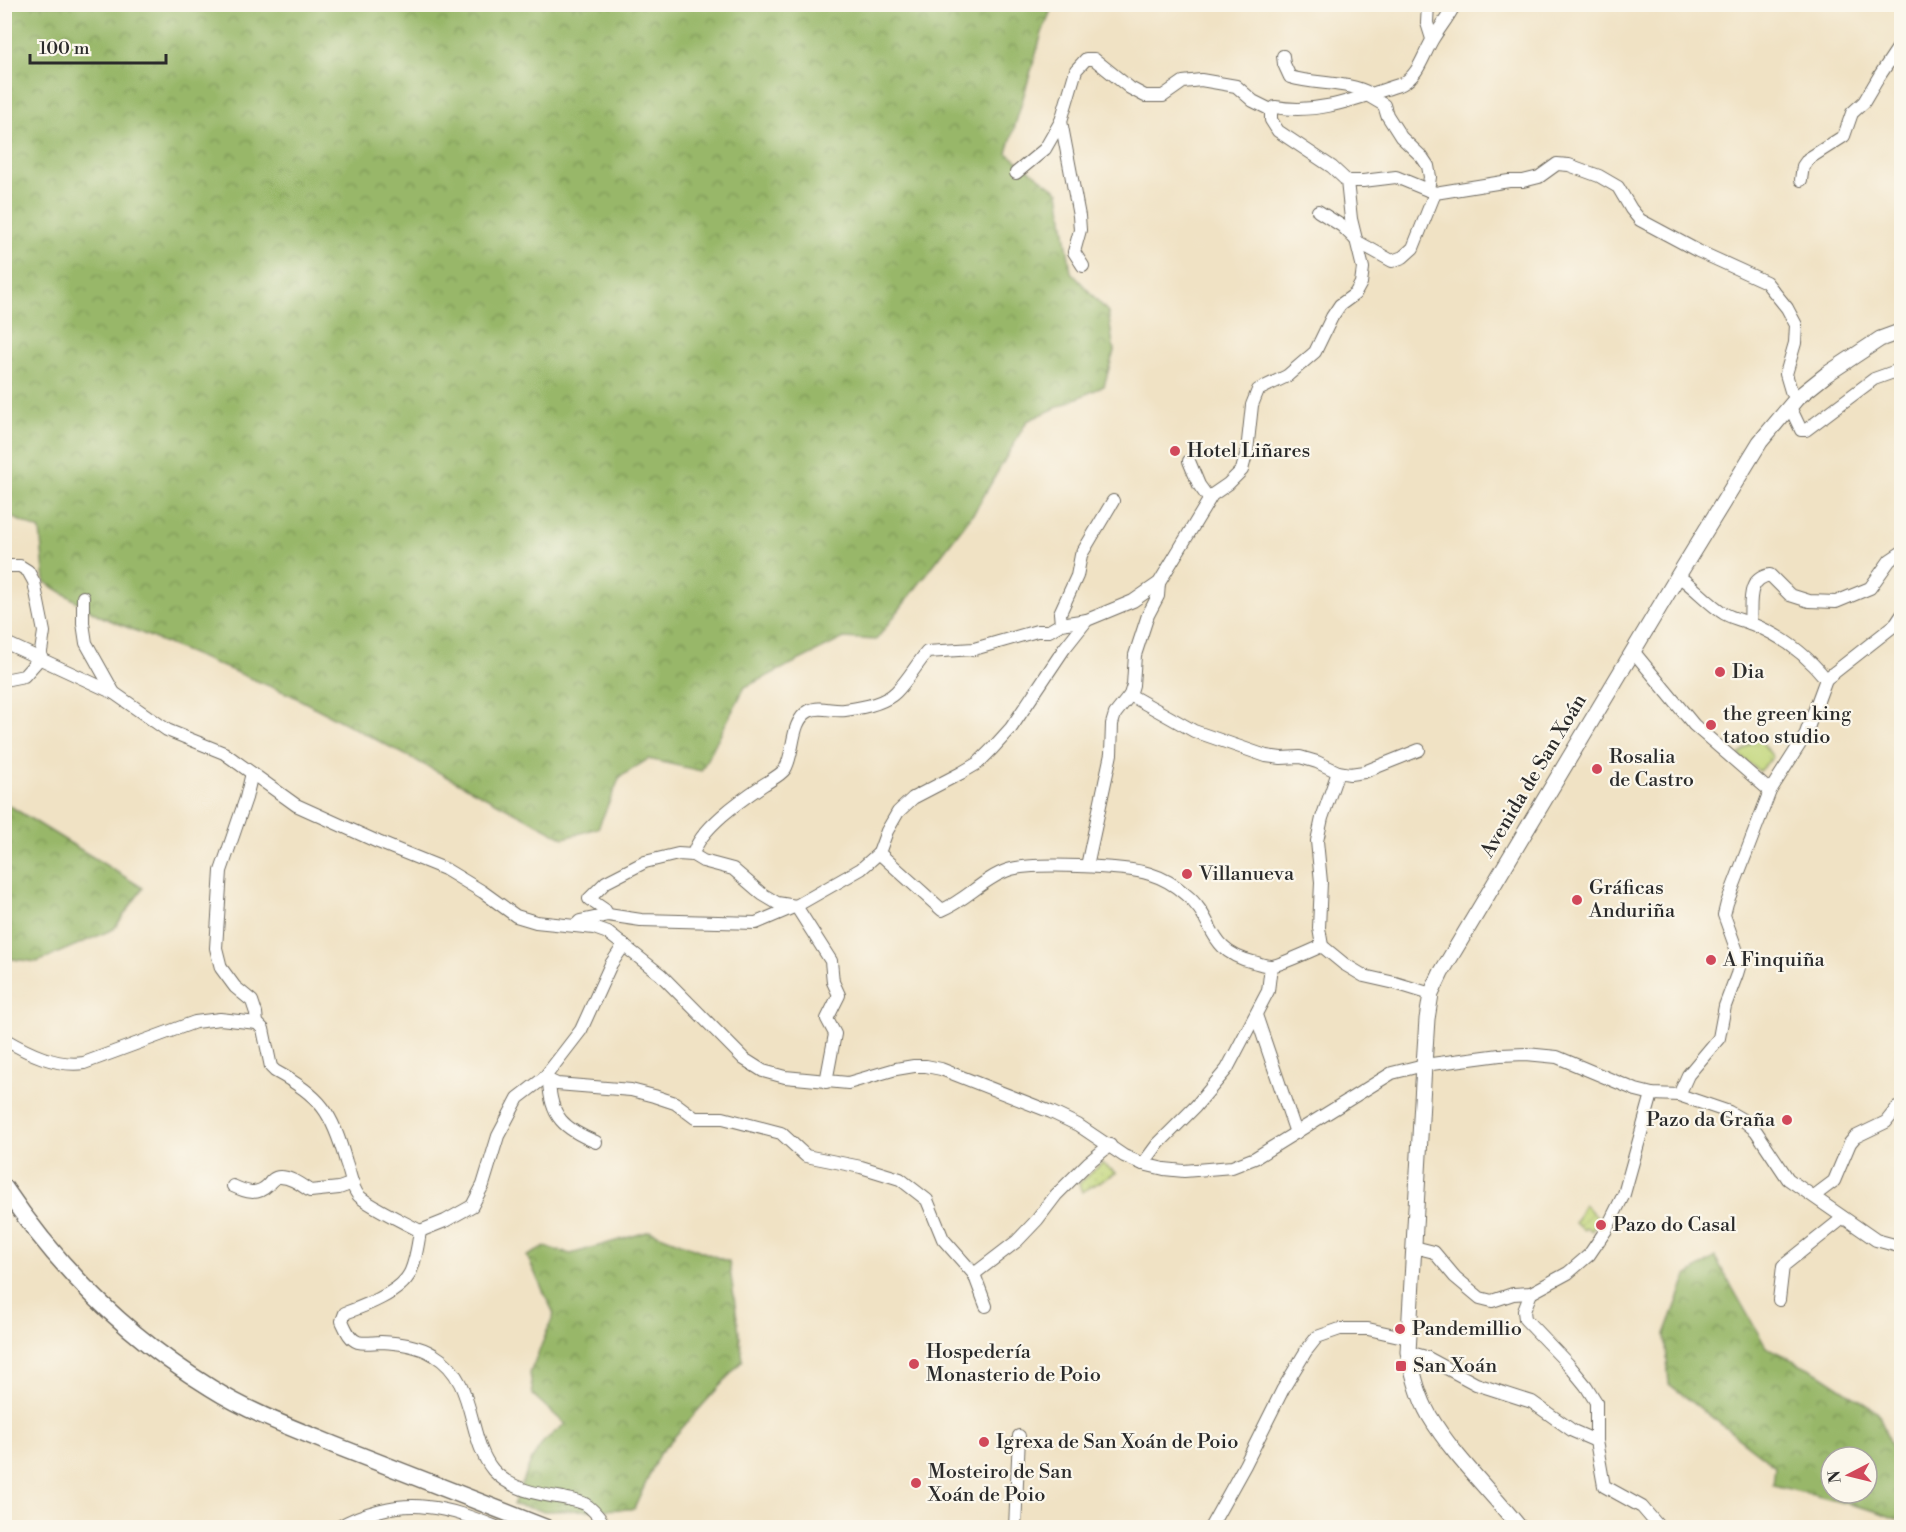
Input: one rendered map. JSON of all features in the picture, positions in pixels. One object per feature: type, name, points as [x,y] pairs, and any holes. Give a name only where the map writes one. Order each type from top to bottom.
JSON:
[{"type":"highway","points":[[4,1187],[48,1248],[83,1287],[122,1324],[156,1351],[212,1389],[268,1418],[546,1527]]},
{"type":"main road","name":"Avenida de San Xoán","points":[[1520,1527],[1464,1462],[1429,1415],[1415,1382],[1408,1345],[1427,1019],[1431,994],[1441,973],[1750,459],[1793,403],[1846,360],[1881,339],[1902,331]]},
{"type":"street","points":[[1428,4],[1427,24],[1432,39]]},
{"type":"street","points":[[1271,110],[1275,107],[1299,110],[1335,105],[1410,80],[1432,39],[1455,4]]},
{"type":"street","points":[[1801,180],[1803,166],[1808,159],[1844,136],[1852,113],[1864,102],[1902,42]]},
{"type":"street","points":[[1283,57],[1290,77],[1306,82],[1360,88],[1384,105],[1387,115],[1401,137],[1428,166],[1431,191],[1413,248],[1403,257],[1392,261],[1358,242],[1342,226],[1318,211]]},
{"type":"street","points":[[1016,173],[1045,148],[1061,121],[1076,70],[1086,59],[1094,59],[1130,88],[1144,96],[1163,96],[1183,82],[1201,80],[1236,86],[1253,101],[1271,110]]},
{"type":"street","points":[[693,855],[695,845],[733,807],[785,770],[800,720],[807,712],[817,708],[842,711],[887,699],[896,693],[927,652],[974,649],[1037,632],[1049,631],[1060,624],[1087,620],[1133,601],[1159,583],[1209,499],[1242,470],[1247,451],[1252,405],[1258,390],[1287,376],[1315,352],[1332,317],[1340,306],[1355,294],[1361,283],[1363,268],[1351,219],[1347,181],[1332,167],[1278,131],[1271,120],[1271,110]]},
{"type":"street","points":[[1061,121],[1079,216],[1080,230],[1074,252],[1083,266]]},
{"type":"street","points":[[1347,181],[1396,177],[1431,191],[1523,181],[1539,177],[1557,164],[1569,165],[1599,176],[1618,188],[1640,220],[1698,251],[1766,282],[1777,295],[1796,326],[1795,343],[1786,374],[1801,430],[1806,430],[1874,379],[1902,369]]},
{"type":"street","points":[[1189,461],[1199,485],[1209,499]]},
{"type":"street","points":[[1060,624],[1060,613],[1077,576],[1081,555],[1113,501]]},
{"type":"street","points":[[1750,623],[1750,597],[1759,580],[1764,576],[1770,575],[1790,595],[1809,601],[1836,602],[1870,588],[1890,560],[1902,552]]},
{"type":"street","points":[[4,566],[20,566],[28,571],[34,582],[44,632],[40,658],[24,676],[4,680]]},
{"type":"street","points":[[1678,576],[1723,613],[1736,620],[1750,623],[1789,643],[1810,659],[1826,679]]},
{"type":"street","points":[[1087,866],[1111,754],[1112,724],[1115,714],[1130,695],[1135,675],[1135,655],[1148,615],[1158,596],[1159,583]]},
{"type":"street","points":[[82,597],[86,642],[114,693]]},
{"type":"street","points":[[1679,1095],[1688,1075],[1719,1038],[1722,1028],[1725,1006],[1740,964],[1724,915],[1741,862],[1770,791],[1805,736],[1826,679],[1896,624],[1902,615]]},
{"type":"street","points":[[575,926],[580,921],[608,915],[641,920],[756,922],[796,906],[861,869],[879,853],[887,831],[898,812],[913,798],[978,763],[992,749],[1011,728],[1064,649],[1087,620]]},
{"type":"street","points":[[4,642],[114,693],[167,730],[224,753],[296,805],[445,869],[516,916],[536,922],[594,928],[608,933],[661,975],[744,1059],[763,1071],[785,1077],[848,1083],[914,1066],[933,1068],[1051,1112],[1078,1125],[1124,1155],[1143,1164],[1184,1171],[1232,1167],[1255,1158],[1392,1072],[1424,1065],[1500,1055],[1526,1054],[1557,1057],[1618,1084],[1652,1094],[1679,1095],[1729,1112],[1756,1131],[1788,1179],[1876,1240],[1902,1247]]},
{"type":"street","points":[[1634,651],[1694,725],[1770,791]]},
{"type":"street","points":[[1130,695],[1194,731],[1266,756],[1300,757],[1338,772],[1350,774],[1364,772],[1419,750]]},
{"type":"street","points":[[1338,772],[1322,818],[1317,842],[1321,882],[1319,928],[1322,946],[1344,964],[1364,976],[1431,994]]},
{"type":"street","points":[[252,773],[246,798],[221,871],[216,948],[221,968],[235,987],[252,1001],[257,1023]]},
{"type":"street","points":[[879,853],[942,910],[1009,870],[1027,867],[1087,866],[1148,873],[1167,881],[1199,906],[1221,947],[1239,959],[1271,966],[1322,946]]},
{"type":"street","points":[[608,915],[605,910],[589,899],[606,882],[645,862],[678,854],[693,855],[718,866],[733,869],[762,894],[777,903],[796,906],[831,961],[833,982],[839,995],[827,1019],[835,1034],[826,1082]]},
{"type":"street","points":[[420,1231],[445,1221],[472,1206],[483,1185],[498,1136],[518,1098],[547,1079],[581,1030],[611,964],[624,945]]},
{"type":"street","points":[[1143,1164],[1157,1144],[1195,1107],[1227,1069],[1268,991],[1271,966]]},
{"type":"street","points":[[1256,1015],[1296,1133]]},
{"type":"street","points":[[4,1040],[26,1052],[72,1065],[84,1063],[195,1022],[220,1018],[257,1023],[263,1029],[271,1067],[310,1093],[337,1130],[359,1196],[420,1231]]},
{"type":"street","points":[[547,1079],[555,1110],[564,1124],[573,1133],[596,1142]]},
{"type":"street","points":[[547,1079],[557,1084],[631,1090],[654,1096],[675,1103],[695,1118],[723,1118],[781,1133],[806,1156],[861,1167],[900,1179],[927,1200],[943,1239],[974,1274],[986,1306]]},
{"type":"street","points":[[1414,1247],[1434,1252],[1455,1277],[1480,1298],[1492,1301],[1513,1294],[1531,1293],[1568,1273],[1589,1255],[1606,1230],[1624,1194],[1652,1094]]},
{"type":"street","points":[[1814,1196],[1833,1181],[1855,1137],[1886,1122],[1897,1108]]},
{"type":"street","points":[[974,1274],[1017,1241],[1056,1195],[1088,1163],[1110,1146]]},
{"type":"street","points":[[233,1186],[247,1192],[255,1192],[280,1177],[294,1180],[309,1191],[339,1188],[353,1183]]},
{"type":"street","points":[[1779,1300],[1783,1266],[1843,1218]]},
{"type":"street","points":[[420,1231],[416,1255],[409,1275],[381,1298],[345,1313],[342,1321],[348,1334],[357,1342],[396,1343],[416,1347],[434,1355],[446,1364],[460,1383],[482,1448],[492,1469],[507,1483],[587,1505],[607,1527]]},
{"type":"street","points":[[1531,1293],[1524,1311],[1525,1319],[1568,1364],[1596,1402],[1596,1441],[1604,1486],[1642,1507],[1660,1527]]},
{"type":"street","points":[[1210,1527],[1306,1352],[1317,1337],[1340,1329],[1358,1329],[1408,1345],[1476,1384],[1532,1402],[1573,1431],[1596,1441]]},
{"type":"street","points":[[1015,1527],[1019,1436]]},
{"type":"street","points":[[337,1527],[366,1515],[387,1510],[426,1506],[499,1527]]},
{"type":"green space","points":[[5,5],[1053,5],[1042,33],[1007,153],[1059,192],[1071,272],[1108,312],[1114,351],[1104,386],[1027,421],[975,511],[876,640],[844,638],[745,687],[701,771],[648,759],[620,777],[598,828],[564,838],[291,695],[100,616],[45,582],[40,530],[5,514]]},
{"type":"green space","points":[[1757,736],[1773,757],[1759,771],[1739,755]]},
{"type":"green space","points":[[5,803],[143,888],[114,929],[37,962],[5,958]]},
{"type":"green space","points":[[1102,1163],[1116,1173],[1082,1192],[1079,1184]]},
{"type":"green space","points":[[1584,1204],[1599,1219],[1592,1231],[1586,1227],[1584,1230],[1575,1223]]},
{"type":"green space","points":[[650,1231],[729,1262],[743,1360],[659,1454],[634,1509],[544,1511],[513,1505],[532,1459],[544,1441],[565,1424],[533,1395],[530,1373],[554,1314],[527,1256],[545,1247],[571,1254]]},
{"type":"green space","points":[[1715,1257],[1766,1347],[1819,1373],[1878,1412],[1901,1474],[1901,1521],[1852,1505],[1879,1505],[1879,1445],[1819,1445],[1819,1497],[1773,1485],[1775,1466],[1669,1384],[1665,1334],[1687,1276]]},
{"type":"place","name":"Hotel Liñares","points":[[1175,451]]},
{"type":"place","name":"Dia","points":[[1720,672]]},
{"type":"place","name":"the green king tatoo studio","points":[[1711,725]]},
{"type":"place","name":"Rosalia de Castro","points":[[1597,769]]},
{"type":"place","name":"Villanueva","points":[[1187,874]]},
{"type":"place","name":"Gráficas Anduriña","points":[[1577,900]]},
{"type":"place","name":"A Finquiña","points":[[1711,960]]},
{"type":"place","name":"Pazo da Graña","points":[[1787,1120]]},
{"type":"place","name":"Pazo do Casal","points":[[1601,1225]]},
{"type":"place","name":"Pandemillio","points":[[1400,1329]]},
{"type":"place","name":"Hospedería Monasterio de Poio","points":[[914,1364]]},
{"type":"place","name":"San Xoán","points":[[1401,1366]]},
{"type":"place","name":"Igrexa de San Xoán de Poio","points":[[984,1442]]},
{"type":"place","name":"Mosteiro de San Xoán de Poio","points":[[916,1483]]}]
